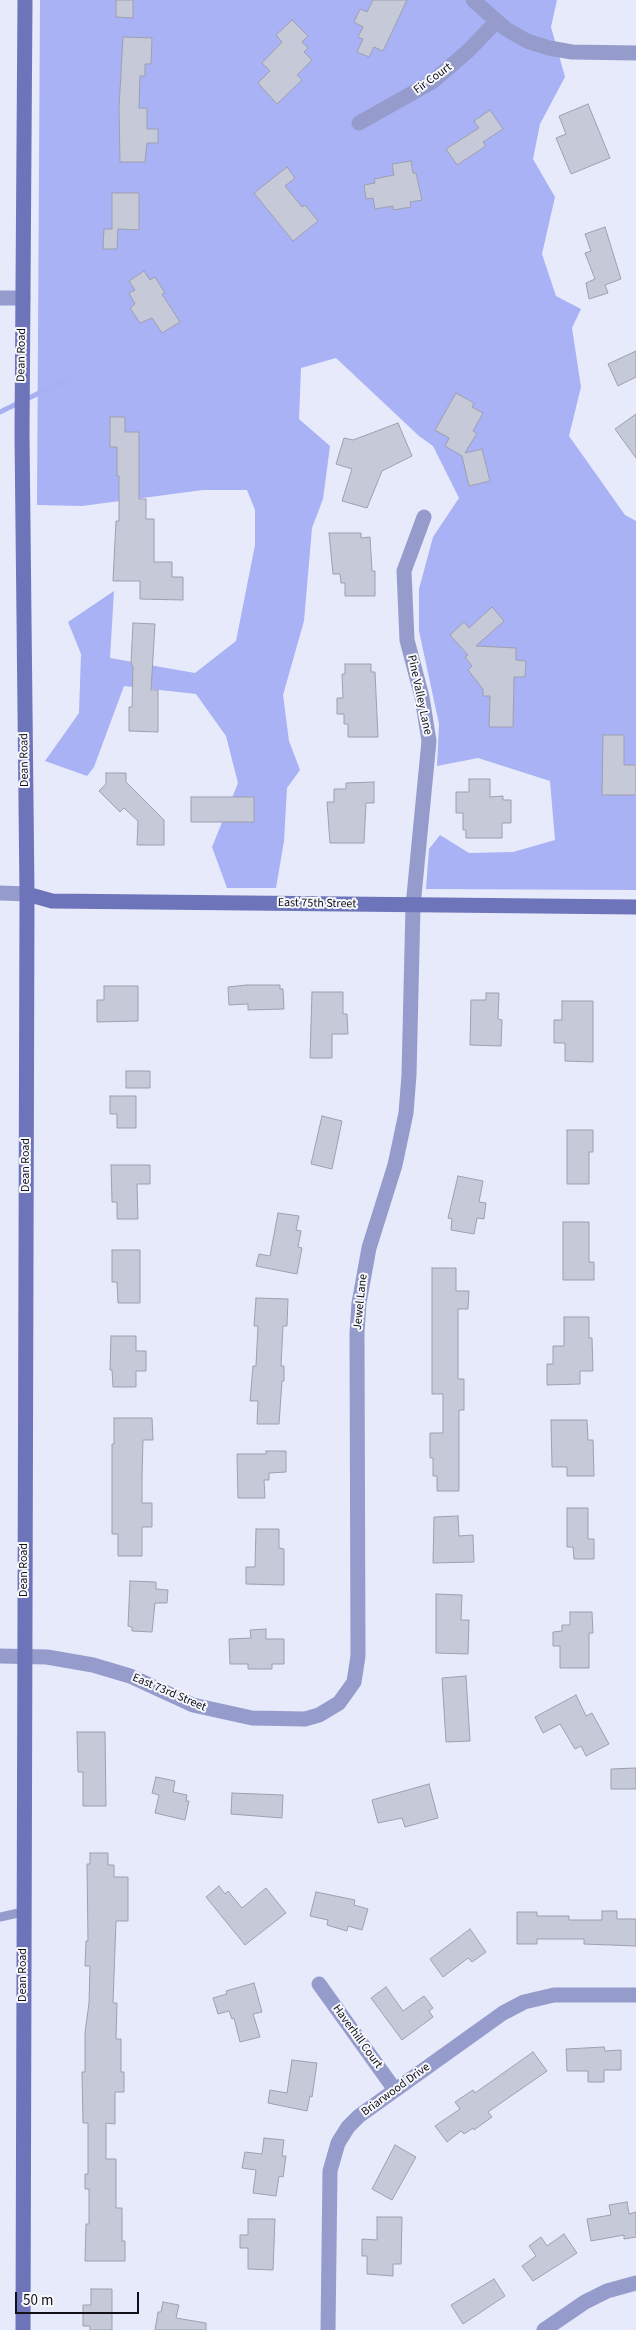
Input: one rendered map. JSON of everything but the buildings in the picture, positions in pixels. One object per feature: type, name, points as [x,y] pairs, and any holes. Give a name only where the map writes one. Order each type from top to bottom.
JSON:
[{"type":"street","name":"Dean Road","points":[[23,2330],[27,894],[22,434],[25,0]]},
{"type":"street","points":[[473,0],[496,22],[527,40],[549,48],[572,52],[636,53]]},
{"type":"street","name":"Fir Court","points":[[360,123],[432,82],[468,51],[496,22]]},
{"type":"street","points":[[0,298],[24,298]]},
{"type":"street","name":"Pine Valley Lane","points":[[413,906],[429,741],[422,697],[407,640],[404,571],[424,518]]},
{"type":"street","name":"East 75th Street","points":[[0,893],[27,894],[52,901],[636,907]]},
{"type":"street","name":"Jewel Lane","points":[[341,1700],[354,1682],[358,1656],[359,1303],[369,1248],[395,1165],[406,1113],[409,1075],[413,906]]},
{"type":"street","name":"East 73rd Street","points":[[0,1656],[70,1659],[108,1668],[192,1705],[252,1718],[312,1717],[330,1710],[341,1700]]},
{"type":"street","name":"Haverhill Court","points":[[319,1984],[396,2090]]},
{"type":"street","name":"Briarwood Drive","points":[[328,2330],[330,2175],[333,2156],[340,2139],[348,2127],[360,2116],[503,2013],[524,2002],[554,1995],[636,1995]]},
{"type":"street","points":[[544,2330],[585,2302],[607,2291],[636,2284]]},
{"type":"lane","points":[[0,1917],[24,1912]]},
{"type":"shaded area","points":[[40,0],[557,0],[551,27],[565,77],[540,124],[533,159],[555,197],[542,254],[556,296],[581,309],[572,328],[581,387],[569,436],[625,515],[636,521],[636,890],[426,889],[429,849],[440,835],[469,853],[513,852],[555,840],[550,781],[478,758],[437,766],[439,724],[419,631],[419,589],[433,537],[459,498],[433,446],[419,436],[336,358],[301,368],[299,419],[330,446],[323,499],[312,528],[304,621],[283,695],[289,741],[300,770],[287,788],[284,841],[276,888],[227,888],[212,847],[238,783],[226,736],[196,694],[124,686],[94,767],[87,776],[45,761],[79,713],[81,654],[68,622],[114,591],[110,658],[195,673],[236,641],[255,545],[255,510],[247,490],[203,490],[82,506],[37,505]]},
{"type":"waterway","points":[[0,412],[70,378]]}]
